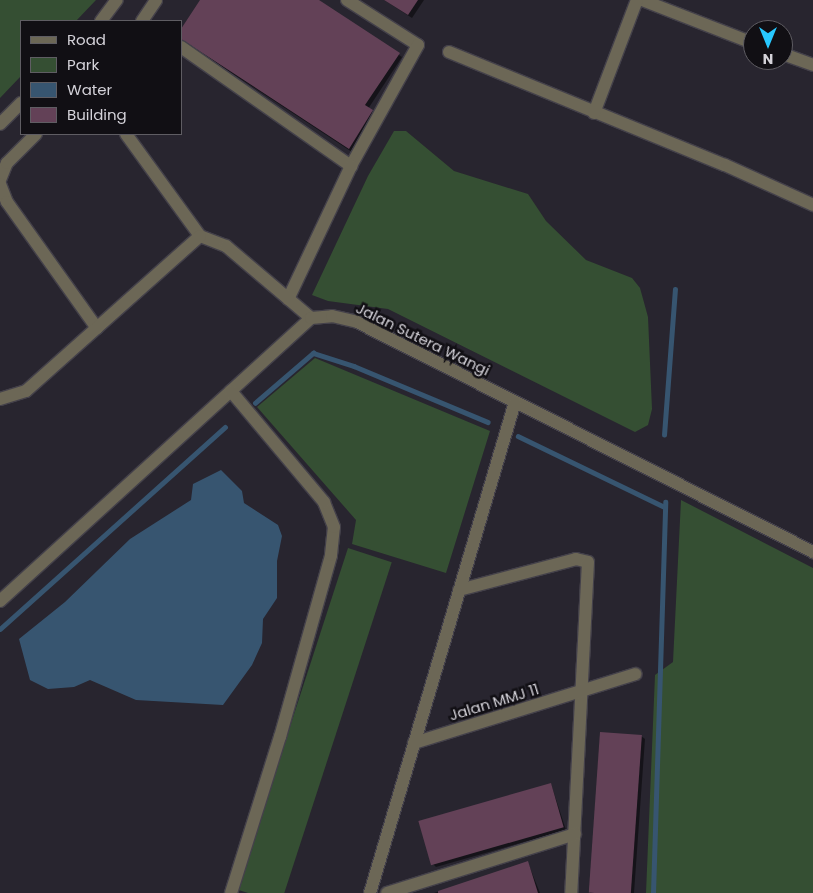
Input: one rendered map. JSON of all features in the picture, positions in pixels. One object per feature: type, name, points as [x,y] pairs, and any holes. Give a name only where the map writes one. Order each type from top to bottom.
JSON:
[{"type":"street","points":[[103,20],[117,0]]},
{"type":"street","points":[[144,20],[156,0]]},
{"type":"street","points":[[288,299],[351,166],[418,45],[347,0]]},
{"type":"street","points":[[594,113],[637,0]]},
{"type":"street","points":[[642,0],[743,39]]},
{"type":"street","points":[[182,48],[351,166]]},
{"type":"street","points":[[448,52],[594,113],[726,165],[813,205]]},
{"type":"street","points":[[793,58],[813,65]]},
{"type":"street","points":[[0,124],[20,104]]},
{"type":"street","points":[[0,180],[6,164],[35,135]]},
{"type":"street","points":[[0,601],[311,318],[226,246],[200,236],[127,135]]},
{"type":"street","points":[[0,184],[7,202],[97,328]]},
{"type":"street","points":[[0,399],[26,391],[200,236]]},
{"type":"street","name":"Jalan Sutera Wangi","points":[[311,318],[332,316],[357,322],[813,552]]},
{"type":"street","points":[[231,391],[324,502],[334,527],[331,555],[280,738],[231,893]]},
{"type":"street","points":[[370,893],[515,402]]},
{"type":"street","points":[[459,590],[576,559],[588,562],[584,691],[571,893]]},
{"type":"street","name":"Jalan MMJ 11","points":[[414,742],[636,674]]},
{"type":"street","points":[[388,893],[575,834]]},
{"type":"green space","points":[[0,0],[96,0],[77,20],[20,20],[20,77],[0,98]]},
{"type":"green space","points":[[394,131],[406,131],[454,171],[528,194],[546,221],[586,260],[632,278],[640,288],[648,317],[652,409],[648,425],[635,432],[388,309],[328,301],[312,295],[368,176]]},
{"type":"green space","points":[[315,358],[490,431],[446,573],[352,544],[356,520],[257,407]]},
{"type":"green space","points":[[681,500],[813,568],[813,893],[646,893],[655,675],[673,662]]},
{"type":"green space","points":[[348,548],[392,562],[284,893],[248,893],[237,889]]},
{"type":"water","points":[[221,470],[242,491],[244,503],[278,525],[282,536],[277,561],[277,598],[263,619],[262,643],[252,665],[223,705],[136,700],[90,680],[74,687],[48,689],[30,680],[19,639],[65,602],[130,539],[191,500],[193,484]]},
{"type":"building","points":[[200,0],[319,0],[400,53],[365,105],[373,110],[349,149],[182,40],[182,27]]},
{"type":"building","points":[[384,0],[418,0],[408,15]]},
{"type":"building","points":[[600,732],[642,735],[631,893],[589,893]]},
{"type":"building","points":[[551,783],[564,827],[431,865],[418,821]]},
{"type":"building","points":[[528,861],[538,893],[438,893],[438,891]]},
{"type":"waterway","points":[[664,435],[675,289]]},
{"type":"waterway","points":[[255,403],[313,353],[354,366],[488,422]]},
{"type":"waterway","points":[[0,629],[225,427]]},
{"type":"waterway","points":[[518,436],[665,507]]},
{"type":"waterway","points":[[653,893],[665,502]]}]
